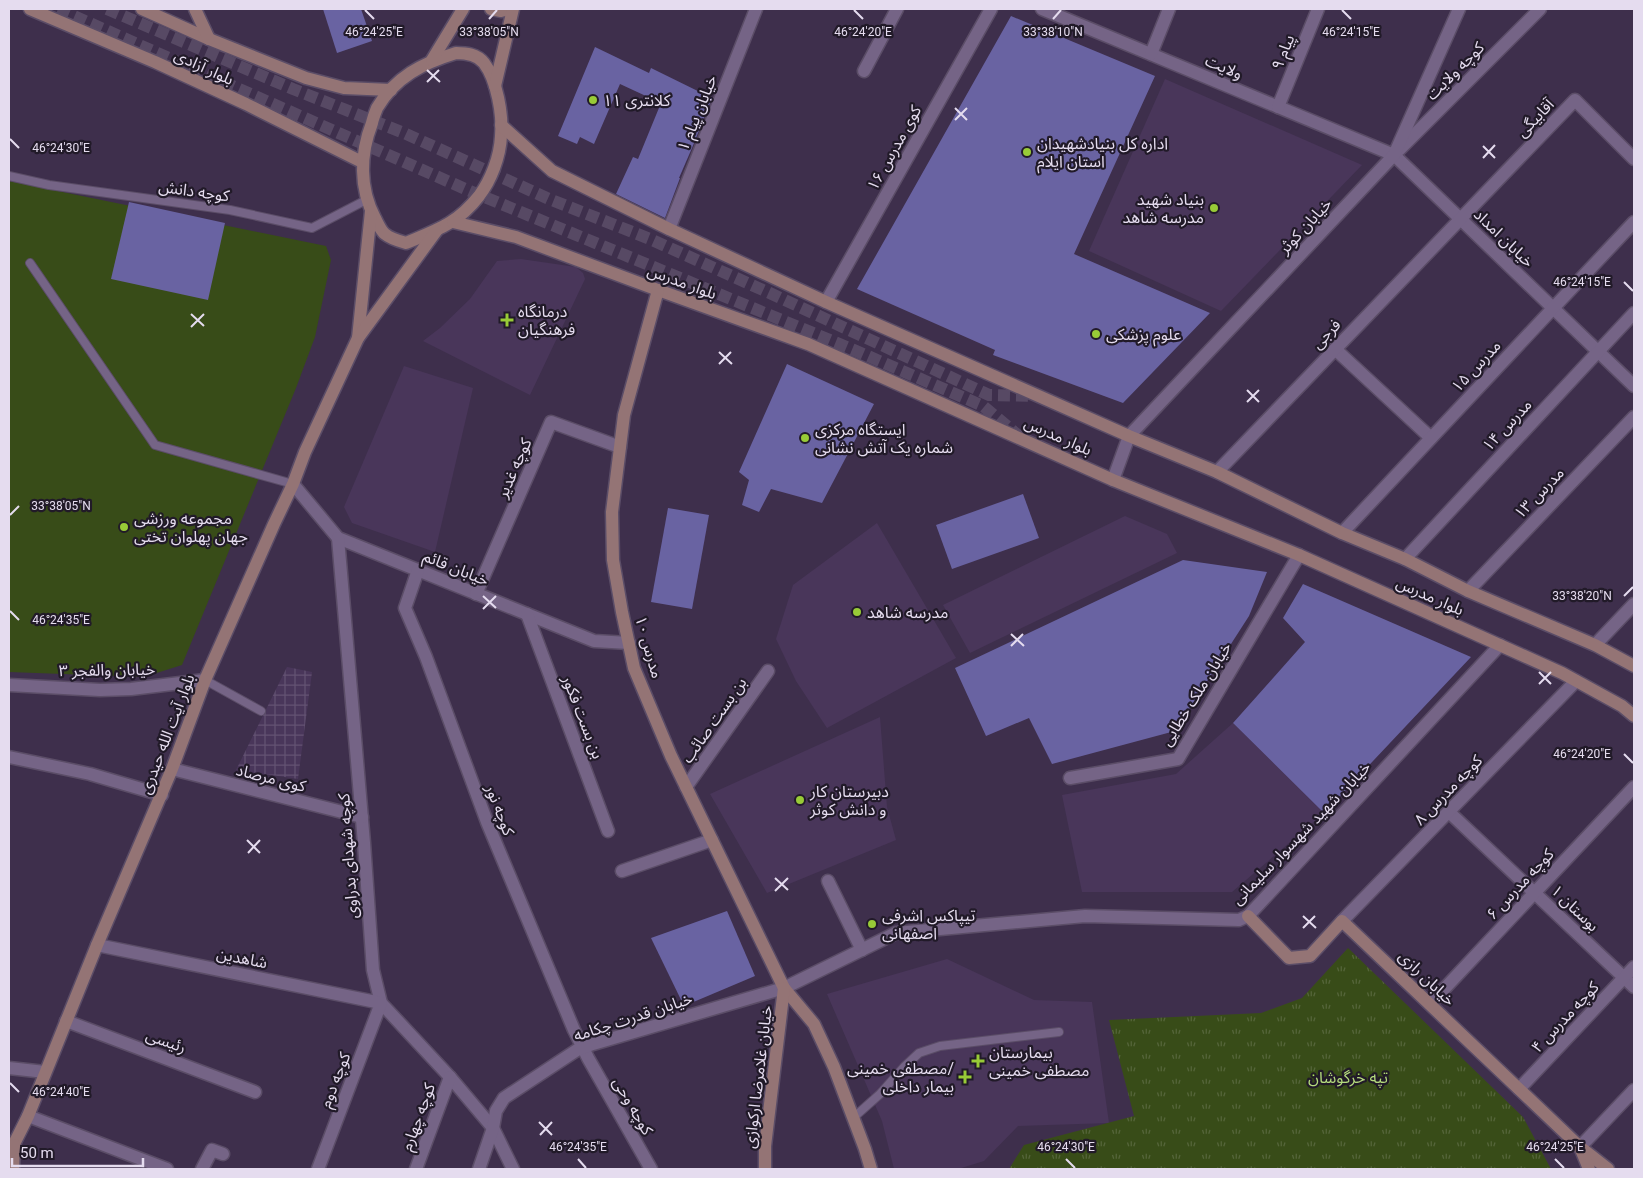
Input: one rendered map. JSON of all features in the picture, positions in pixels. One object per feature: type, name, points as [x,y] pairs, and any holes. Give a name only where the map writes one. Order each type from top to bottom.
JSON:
[{"type":"main road","name":"بلوار آزادی","points":[[30,9],[155,62],[246,104],[362,162]]},
{"type":"main road","name":"بلوار آزادی","points":[[142,9],[209,39],[306,78],[344,88],[391,90]]},
{"type":"main road","points":[[195,9],[209,39]]},
{"type":"main road","points":[[432,60],[463,9]]},
{"type":"main road","points":[[491,9],[508,9]]},
{"type":"main road","points":[[495,86],[513,9]]},
{"type":"main road","points":[[456,53],[466,53],[476,56],[484,62],[495,86],[501,111],[501,137],[495,167],[480,194],[466,212],[453,222],[406,243],[384,233],[370,205],[364,187],[362,162],[367,135],[377,109],[391,90],[404,77],[432,60],[456,53]]},
{"type":"main road","name":"بلوار مدرس","points":[[501,125],[552,171],[669,229],[826,302],[1129,436],[1216,472],[1342,534],[1404,559],[1468,591],[1595,645],[1634,666]]},
{"type":"main road","name":"بلوار آیت الله حیدری","points":[[358,338],[370,205]]},
{"type":"main road","name":"بلوار مدرس","points":[[453,222],[516,237],[808,344],[1113,480],[1299,555],[1500,645],[1562,673],[1622,706],[1634,716]]},
{"type":"main road","name":"بلوار آیت الله حیدری","points":[[13,1169],[12,1150],[28,1116],[97,945],[162,795],[205,680],[293,484],[304,452],[358,338],[437,230]]},
{"type":"main road","name":"مدرس ۱۰","points":[[658,290],[624,415],[612,512],[612,560],[634,668],[671,756],[784,988],[814,1024],[834,1067],[871,1169]]},
{"type":"main road","points":[[1248,916],[1289,958],[1310,956],[1342,921]]},
{"type":"main road","name":"خیابان رازی","points":[[1342,921],[1580,1147],[1608,1169]]},
{"type":"main road","name":"خیابان غلامرضا ارکوازی","points":[[765,1169],[765,1146],[784,988]]},
{"type":"main road","points":[[1580,1147],[1589,1169]]},
{"type":"street","name":"خیابان پیام ۱","points":[[669,229],[756,9]]},
{"type":"street","points":[[864,72],[897,9]]},
{"type":"street","name":"کوی مدرس ۱۶","points":[[826,302],[991,9]]},
{"type":"street","name":"ولایت","points":[[1042,9],[1394,155]]},
{"type":"street","points":[[1151,54],[1169,9]]},
{"type":"street","name":"پیام ۹","points":[[1278,107],[1318,9]]},
{"type":"street","name":"خیابان کوثر","points":[[1129,436],[1394,155],[1458,9]]},
{"type":"street","name":"کوچه ولایت","points":[[1394,155],[1540,9]]},
{"type":"street","name":"آقابیگی","points":[[1460,218],[1576,100],[1634,159]]},
{"type":"street","name":"خیابان امداد","points":[[1394,155],[1634,386]]},
{"type":"street","name":"فرجی","points":[[1216,472],[1460,218]]},
{"type":"street","name":"مدرس ۱۵","points":[[1342,534],[1634,222]]},
{"type":"street","name":"مدرس ۱۴","points":[[1404,559],[1634,313]]},
{"type":"street","points":[[1335,349],[1431,438]]},
{"type":"street","name":"مدرس ۱۳","points":[[1468,591],[1634,417]]},
{"type":"street","name":"کوچه غدیر","points":[[476,594],[551,422],[620,447]]},
{"type":"street","points":[[1113,480],[1129,436]]},
{"type":"street","name":"خیابان قائم","points":[[293,484],[338,538],[594,641],[629,643]]},
{"type":"street","name":"کوچه شهدای بدراوی","points":[[338,538],[373,970],[381,1003],[450,1076],[493,1128],[513,1169]]},
{"type":"street","name":"خیابان ملک خطایی","points":[[1070,778],[1178,759],[1299,555]]},
{"type":"street","name":"کوچه نور","points":[[418,570],[405,608],[429,666],[487,822],[585,1053]]},
{"type":"street","points":[[1595,645],[1634,604]]},
{"type":"street","name":"بن بست فکور","points":[[527,614],[608,831]]},
{"type":"street","name":"خیابان شهید شهسوار سلیمانی","points":[[784,988],[896,933],[1085,916],[1239,920],[1248,916],[1500,645]]},
{"type":"street","name":"بن بست صائب","points":[[686,787],[768,671]]},
{"type":"street","name":"خیابان والفجر ۳","points":[[9,685],[132,690],[205,680]]},
{"type":"street","name":"کوچه مدرس ۸","points":[[1342,921],[1576,681]]},
{"type":"street","points":[[9,757],[90,774],[162,795]]},
{"type":"street","name":"کوی مرصاد","points":[[172,770],[362,817]]},
{"type":"street","name":"کوچه مدرس ۶","points":[[1430,1004],[1634,787]]},
{"type":"street","name":"بوستان ۱","points":[[1449,812],[1634,987]]},
{"type":"street","points":[[622,871],[712,840]]},
{"type":"street","points":[[828,881],[862,950]]},
{"type":"street","name":"شاهدین","points":[[97,945],[381,1003]]},
{"type":"street","name":"کوچه مدرس ۴","points":[[1519,1089],[1634,967]]},
{"type":"street","name":"خیابان قدرت چکامه","points":[[479,1169],[493,1128],[496,1111],[504,1098],[577,1050],[585,1053],[784,988]]},
{"type":"street","name":"کوچه دوم","points":[[318,1169],[381,1003]]},
{"type":"street","name":"رئیسی","points":[[66,1022],[255,1092]]},
{"type":"street","name":"کوچه وحی","points":[[585,1053],[651,1169]]},
{"type":"street","points":[[9,1068],[45,1072]]},
{"type":"street","name":"کوچه چهارم","points":[[416,1169],[450,1076]]},
{"type":"street","points":[[1580,1147],[1634,1090]]},
{"type":"street","points":[[28,1116],[167,1169]]},
{"type":"street","points":[[202,1169],[212,1150],[223,1154]]},
{"type":"lane","name":"کوچه دانش","points":[[9,176],[49,185],[230,210],[312,228],[370,205]]},
{"type":"lane","points":[[30,263],[155,445],[293,484]]},
{"type":"lane","points":[[205,680],[262,711]]},
{"type":"lane","points":[[853,1118],[880,1094],[919,1053],[940,1046],[1059,1032]]},
{"type":"shaded area","name":"بنیاد شهید مدرسه شاهد","points":[[1165,79],[1362,165],[1221,311],[1089,251]]},
{"type":"shaded area","name":"درمانگاه فرهنگیان","points":[[521,259],[576,267],[583,273],[585,279],[530,395],[423,341],[440,328],[470,299],[497,261]]},
{"type":"shaded area","points":[[404,366],[473,388],[435,552],[352,523],[344,507]]},
{"type":"shaded area","points":[[1125,516],[1167,534],[1177,553],[970,653],[943,605]]},
{"type":"shaded area","name":"مدرسه شاهد","points":[[877,523],[956,658],[827,728],[796,681],[776,639],[793,585]]},
{"type":"shaded area","points":[[287,667],[312,672],[298,779],[236,770]]},
{"type":"shaded area","name":"دبیرستان کار و دانش کوثر","points":[[880,717],[887,807],[896,840],[767,893],[710,794]]},
{"type":"shaded area","points":[[1233,723],[1324,813],[1232,892],[1082,892],[1062,795],[1176,774]]},
{"type":"shaded area","name":"بیمارستان مصطفی خمینی","points":[[947,959],[1034,1000],[1092,1002],[1109,1123],[1018,1126],[984,1161],[958,1169],[894,1169],[882,1121],[827,994]]},
{"type":"green space","name":"مجموعه ورزشی جهان پهلوان تختی","points":[[9,181],[326,246],[331,260],[315,337],[296,388],[182,665],[144,677],[9,672]]},
{"type":"green space","name":"تپه خرگوشان","points":[[1348,948],[1523,1117],[1551,1169],[1009,1169],[1024,1145],[1134,1116],[1109,1020],[1261,1013],[1302,998]]},
{"type":"building","points":[[323,9],[361,9],[372,41],[337,53]]},
{"type":"building","name":"اداره کل بنیادشهیدان استان ایلام","points":[[1011,16],[1155,76],[1074,254],[1210,313],[1123,403],[993,355],[995,350],[857,289]]},
{"type":"building","points":[[595,47],[649,73],[651,68],[712,98],[679,178],[665,218],[616,194],[633,157],[638,159],[661,103],[620,84],[594,144],[580,137],[577,144],[558,136]]},
{"type":"building","points":[[129,202],[225,223],[208,300],[111,279]]},
{"type":"building","name":"ایستگاه مرکزی شماره یک آتش نشانی","points":[[787,364],[874,404],[822,503],[771,489],[759,512],[742,505],[749,480],[739,472]]},
{"type":"building","points":[[1023,494],[1039,538],[952,569],[936,525]]},
{"type":"building","points":[[668,508],[709,515],[692,609],[651,602]]},
{"type":"building","points":[[1183,560],[1267,572],[1249,616],[1175,731],[1052,764],[1029,718],[986,736],[955,668]]},
{"type":"building","points":[[1303,584],[1471,657],[1324,813],[1233,723],[1305,642],[1283,618]]},
{"type":"building","points":[[727,911],[755,976],[684,1006],[651,938]]},
{"type":"tunnel","points":[[58,9],[470,191],[854,350],[983,406],[1019,436]]},
{"type":"tunnel","points":[[107,9],[293,89],[404,133],[549,199],[650,239],[989,395],[1039,396]]},
{"type":"place","name":"کلانتری ۱۱","points":[[593,100]]},
{"type":"place","name":"اداره کل بنیادشهیدان استان ایلام","points":[[1027,152]]},
{"type":"place","name":"بنیاد شهید مدرسه شاهد","points":[[1214,208]]},
{"type":"place","name":"درمانگاه فرهنگیان","points":[[507,320]]},
{"type":"place","name":"علوم پزشکی","points":[[1096,334]]},
{"type":"place","name":"ایستگاه مرکزی شماره یک آتش نشانی","points":[[805,438]]},
{"type":"place","name":"مجموعه ورزشی جهان پهلوان تختی","points":[[124,527]]},
{"type":"place","name":"مدرسه شاهد","points":[[857,612]]},
{"type":"place","name":"دبیرستان کار و دانش کوثر","points":[[800,800]]},
{"type":"place","name":"تیپاکس اشرفی اصفهانی","points":[[872,924]]},
{"type":"place","name":"بیمارستان مصطفی خمینی","points":[[978,1061]]},
{"type":"place","name":"مصطفی خمینی/ بیمار داخلی","points":[[965,1077]]}]
